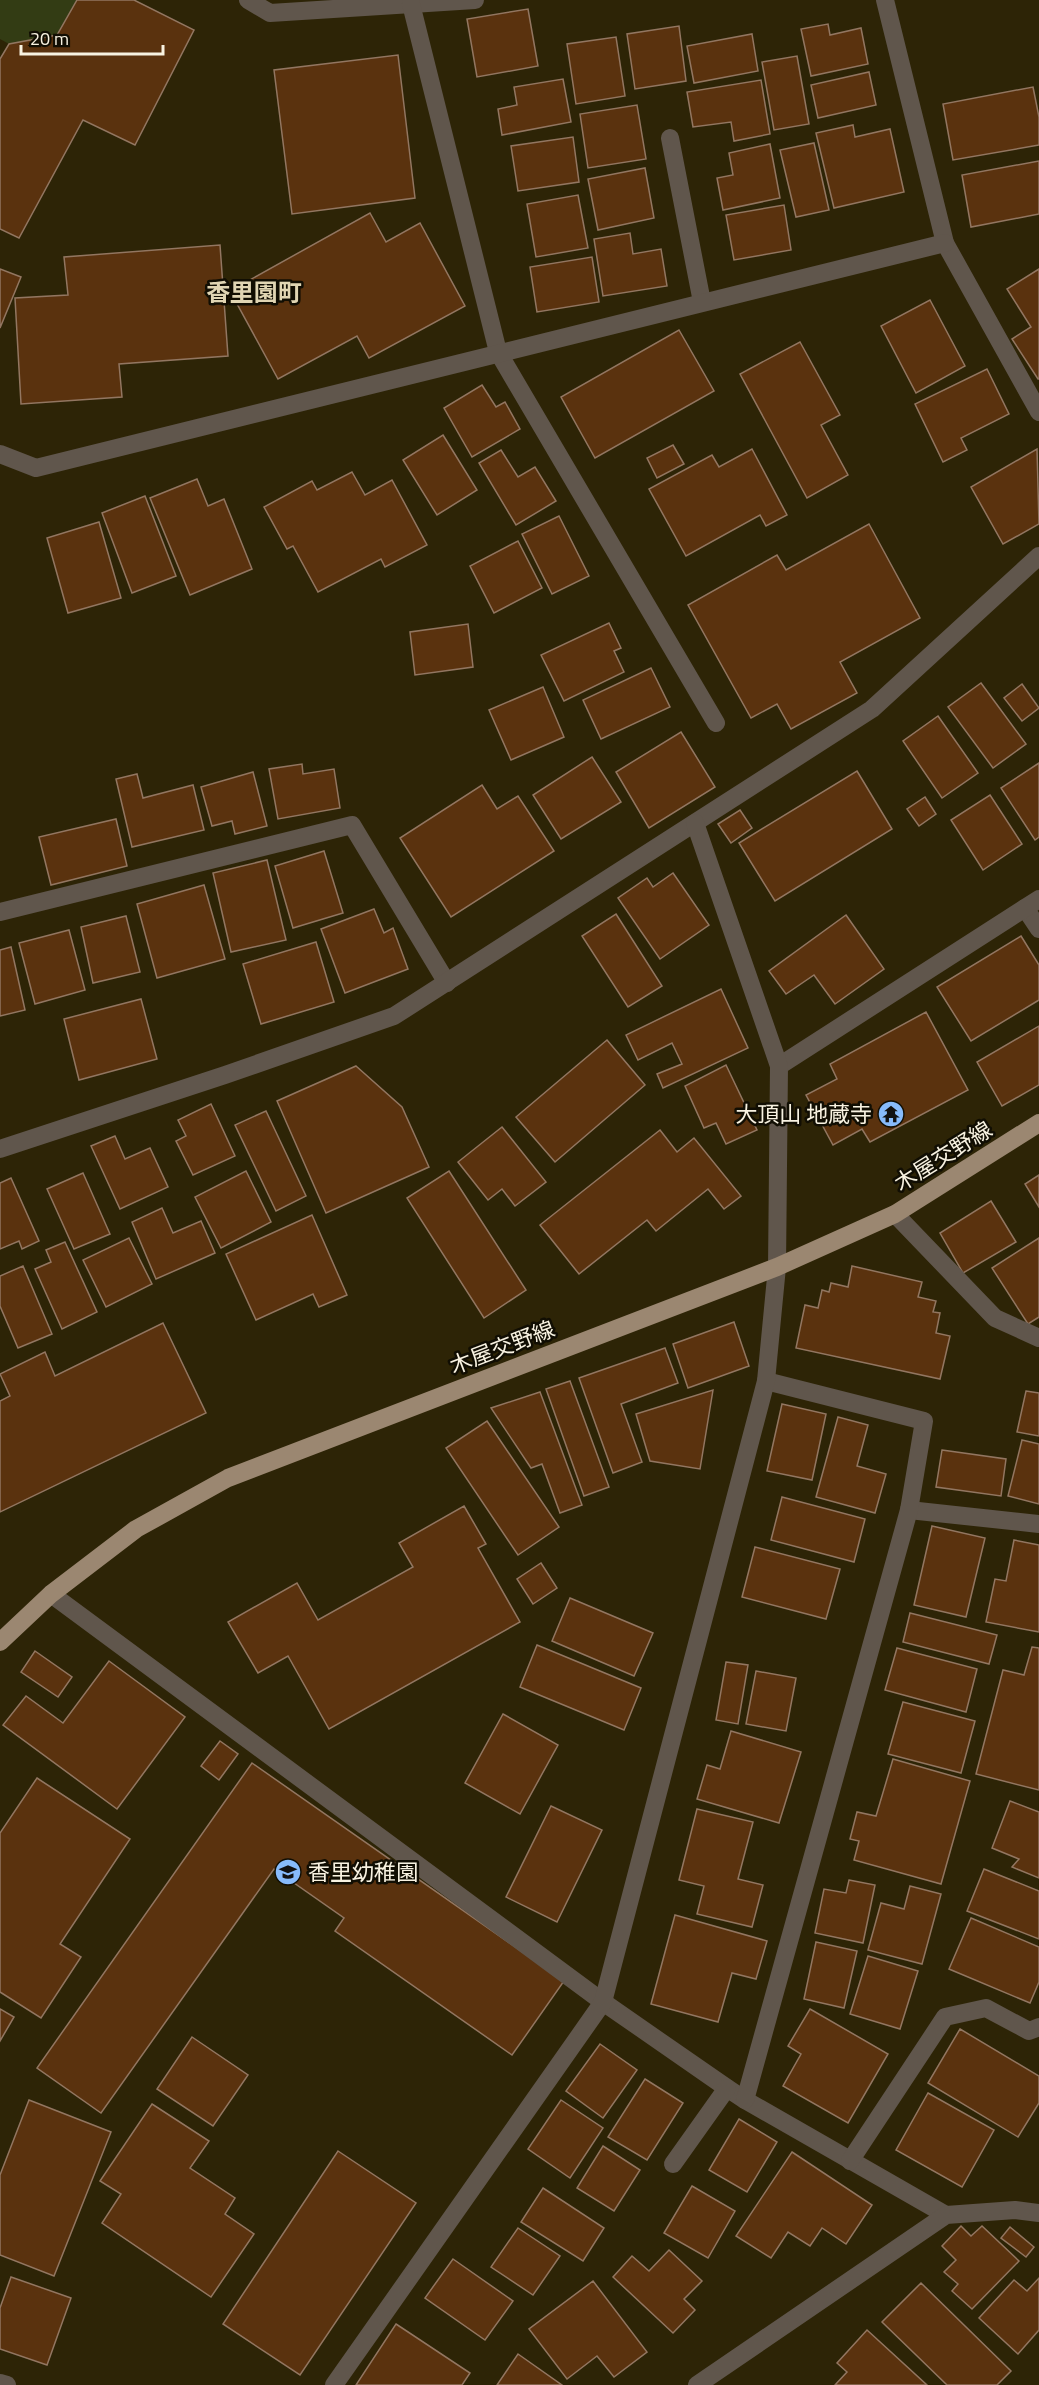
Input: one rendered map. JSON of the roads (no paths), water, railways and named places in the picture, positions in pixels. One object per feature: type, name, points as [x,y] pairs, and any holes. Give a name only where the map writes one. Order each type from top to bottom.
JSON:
[{"type":"main road","name":"木屋交野線","points":[[0,1642],[51,1594],[136,1529],[228,1478],[777,1268],[895,1214],[1039,1124]]},
{"type":"street","points":[[248,0],[270,13],[475,0]]},
{"type":"street","points":[[885,0],[945,243],[1039,412]]},
{"type":"street","points":[[411,4],[498,352],[716,723]]},
{"type":"street","points":[[670,138],[702,302]]},
{"type":"street","points":[[0,454],[36,468],[945,243]]},
{"type":"street","points":[[0,1149],[225,1075],[394,1016],[872,709],[1039,556]]},
{"type":"street","points":[[334,2385],[603,2002],[766,1381],[777,1268],[778,1066],[695,824]]},
{"type":"street","points":[[0,912],[352,825],[447,982]]},
{"type":"street","points":[[778,1066],[1032,903],[1039,929]]},
{"type":"street","points":[[895,1214],[995,1318],[1039,1338]]},
{"type":"street","points":[[745,2100],[909,1510],[924,1421],[766,1381]]},
{"type":"street","points":[[909,1510],[1039,1524]]},
{"type":"street","points":[[51,1594],[603,2002],[745,2100],[946,2215]]},
{"type":"street","points":[[850,2161],[945,2017],[986,2008],[1029,2031],[1039,2026]]},
{"type":"street","points":[[673,2164],[727,2088]]},
{"type":"street","points":[[697,2385],[946,2215],[1015,2210],[1039,2213]]},
{"type":"street","points":[[0,2383],[7,2385]]},
{"type":"place","name":"大頂山 地蔵寺","points":[[891,1114]]},
{"type":"place","name":"香里幼稚園","points":[[288,1872]]},
{"type":"district","name":"香里園町","points":[[254,293]]}]
